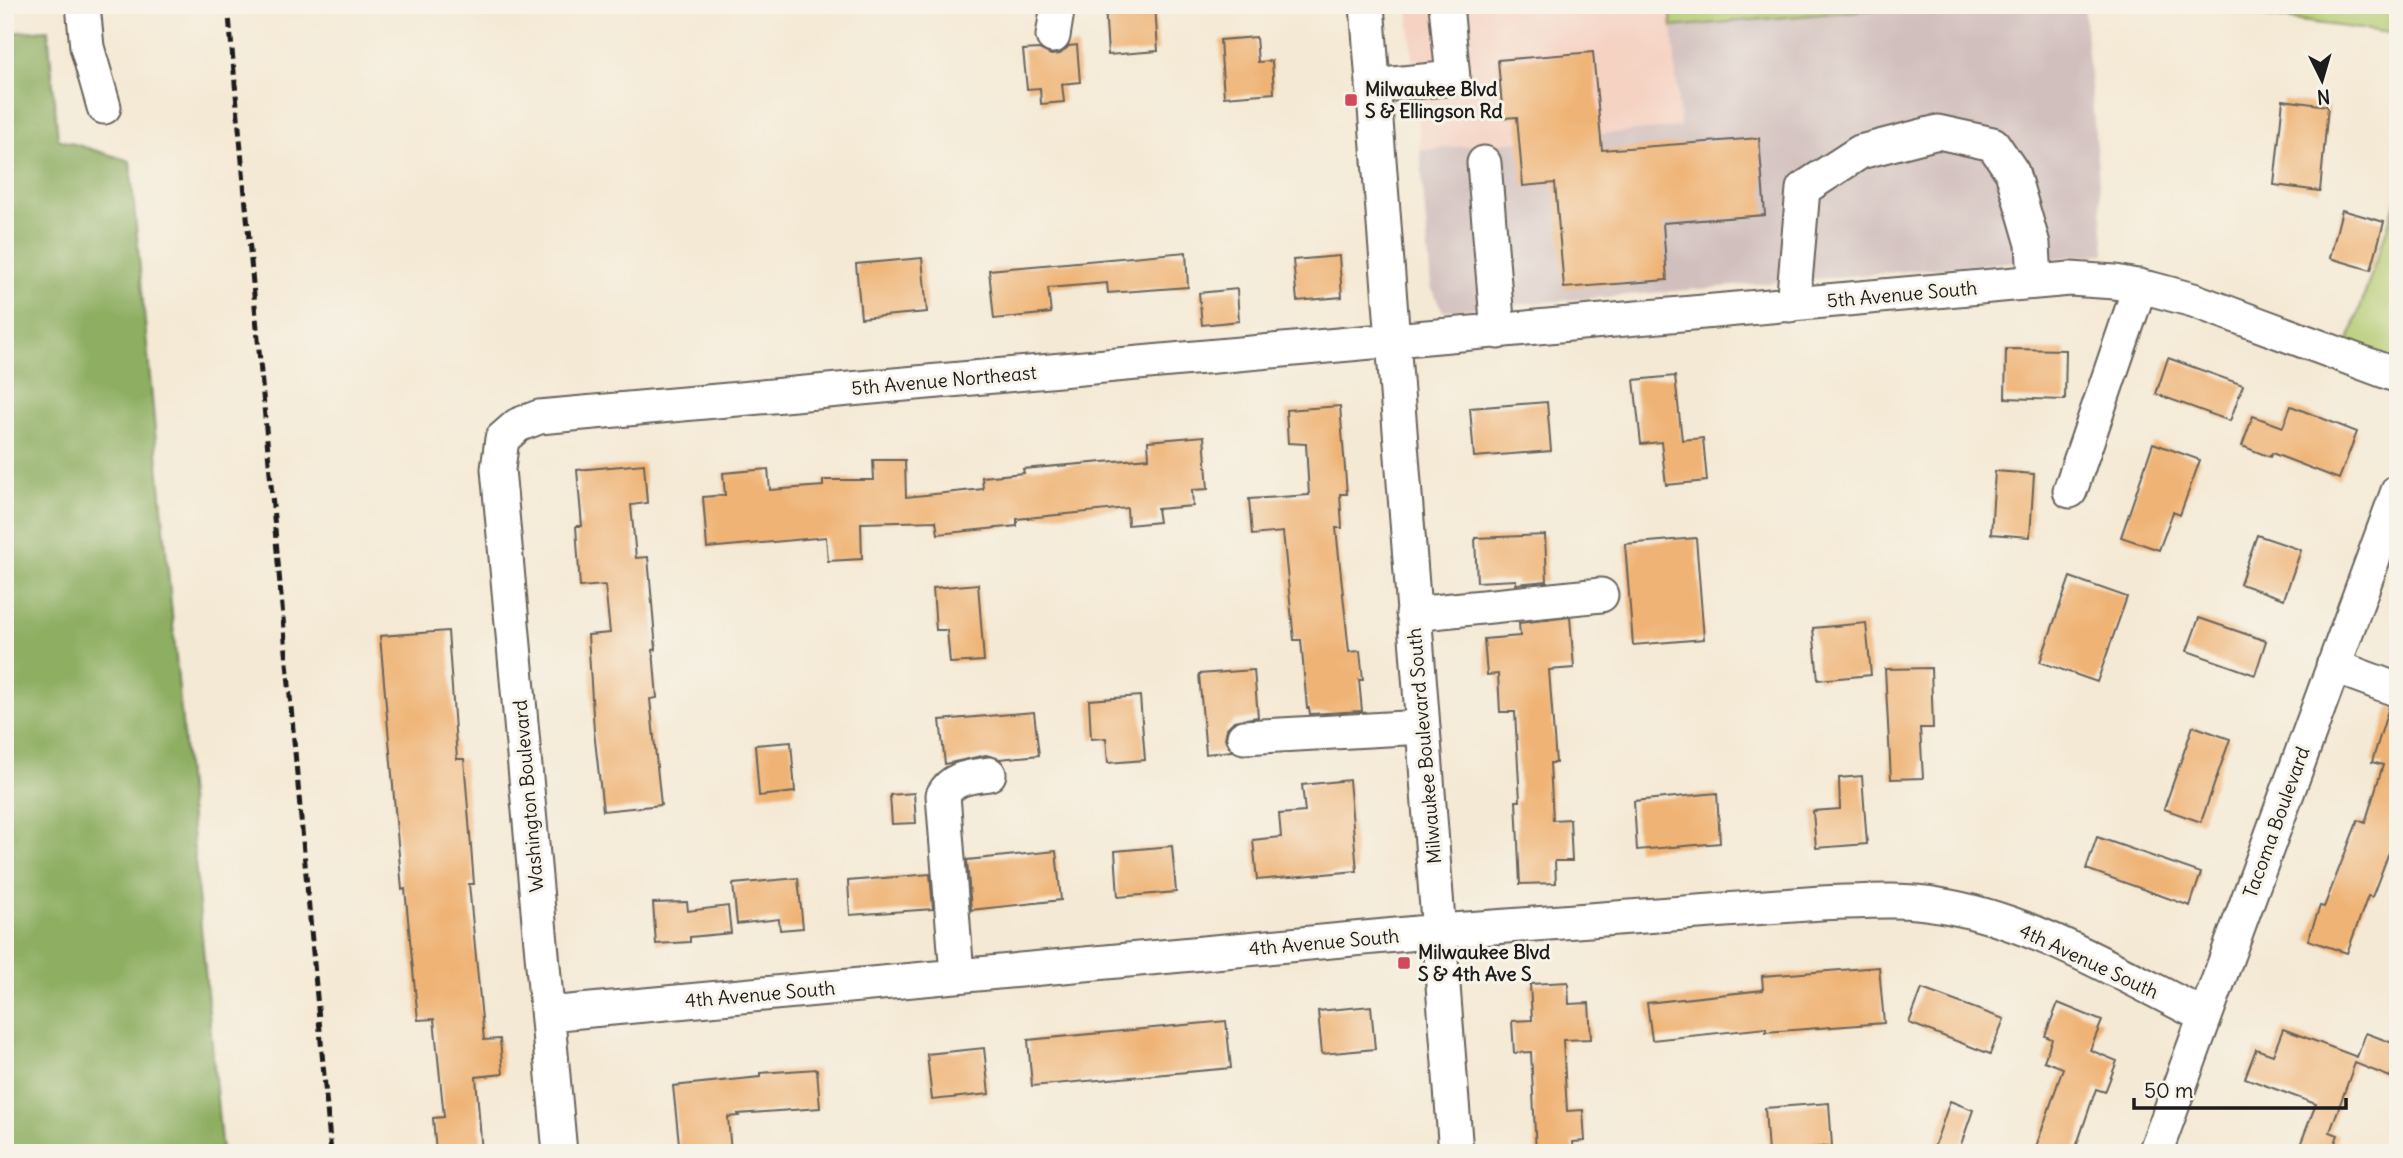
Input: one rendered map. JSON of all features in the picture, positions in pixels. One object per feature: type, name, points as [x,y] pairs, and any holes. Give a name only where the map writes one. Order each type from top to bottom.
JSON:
[{"type":"street","points":[[83,5],[87,47],[104,107]]},
{"type":"street","name":"Milwaukee Boulevard South","points":[[1367,5],[1457,1153]]},
{"type":"street","points":[[1373,86],[1452,78],[1446,6],[1453,5]]},
{"type":"street","points":[[1790,305],[1794,294],[1803,189],[1860,152],[1938,132],[1993,144],[2011,172],[2019,196],[2033,244],[2035,281]]},
{"type":"street","points":[[1484,163],[1497,332]]},
{"type":"street","name":"5th Avenue South","points":[[1392,340],[2070,279],[2140,286],[2193,300],[2398,376]]},
{"type":"street","points":[[2070,491],[2140,286]]},
{"type":"street","name":"5th Avenue Northeast","points":[[502,439],[518,425],[539,417],[1392,340]]},
{"type":"street","name":"Washington Boulevard","points":[[502,439],[498,469],[560,1153]]},
{"type":"street","name":"Tacoma Boulevard","points":[[2155,1153],[2398,491]]},
{"type":"street","points":[[1413,614],[1601,595]]},
{"type":"street","points":[[2333,666],[2398,691]]},
{"type":"street","points":[[1244,737],[1423,727]]},
{"type":"street","points":[[957,975],[943,796],[947,788],[955,782],[989,775]]},
{"type":"street","name":"4th Avenue South","points":[[548,1014],[1439,931],[1821,903],[1938,904],[1993,918],[2042,936],[2204,1016]]},
{"type":"shaded area","points":[[1408,5],[1670,5],[1680,127],[1420,150]]},
{"type":"shaded area","points":[[1926,5],[2084,5],[2105,254],[1443,311],[1431,287],[1420,150],[1680,127],[1672,27]]},
{"type":"green space","points":[[1670,5],[1926,5],[1672,27]]},
{"type":"green space","points":[[2182,5],[2398,5],[2398,34]]},
{"type":"green space","points":[[48,30],[58,139],[130,161],[222,1153],[5,1153],[5,33]]},
{"type":"green space","points":[[2398,195],[2398,375],[2344,356]]},
{"type":"building","points":[[1105,5],[1155,5],[1158,51],[1108,55]]},
{"type":"building","points":[[1256,37],[1258,62],[1272,61],[1274,93],[1224,97],[1220,40]]},
{"type":"building","points":[[1077,45],[1080,82],[1062,84],[1064,102],[1041,104],[1040,88],[1027,89],[1023,50],[1039,49],[1051,55],[1060,54],[1069,46]]},
{"type":"building","points":[[1593,52],[1602,150],[1759,138],[1765,215],[1663,223],[1667,280],[1564,288],[1555,183],[1523,186],[1517,117],[1503,118],[1498,60]]},
{"type":"building","points":[[2283,100],[2328,106],[2320,191],[2274,185]]},
{"type":"building","points":[[2342,210],[2384,222],[2371,270],[2330,258]]},
{"type":"building","points":[[1186,252],[1188,287],[1108,293],[1107,283],[1048,288],[1051,313],[994,319],[989,270]]},
{"type":"building","points":[[1339,256],[1342,297],[1297,301],[1293,260]]},
{"type":"building","points":[[922,258],[927,312],[861,318],[856,264]]},
{"type":"building","points":[[1237,289],[1239,321],[1202,325],[1199,293]]},
{"type":"building","points":[[2006,349],[2066,350],[2065,400],[2005,398]]},
{"type":"building","points":[[2168,358],[2243,385],[2230,421],[2156,394]]},
{"type":"building","points":[[1675,376],[1682,440],[1703,438],[1707,481],[1666,485],[1661,442],[1641,444],[1634,380]]},
{"type":"building","points":[[1547,402],[1551,451],[1474,457],[1470,408]]},
{"type":"building","points":[[1340,406],[1347,494],[1340,494],[1342,528],[1336,528],[1349,652],[1360,651],[1362,711],[1310,714],[1307,708],[1301,640],[1294,640],[1283,532],[1252,535],[1249,499],[1309,495],[1306,444],[1288,443],[1286,410]]},
{"type":"building","points":[[2291,406],[2357,432],[2339,479],[2272,453],[2270,457],[2242,446],[2253,416],[2283,427]]},
{"type":"building","points":[[1204,436],[1208,489],[1192,490],[1193,506],[1157,509],[1159,522],[1128,525],[1127,508],[1017,519],[1017,526],[938,534],[936,521],[861,523],[862,559],[828,561],[826,537],[707,548],[703,497],[725,495],[723,473],[768,469],[770,490],[823,486],[823,480],[874,480],[873,460],[905,460],[906,497],[983,489],[982,477],[1024,473],[1023,469],[1149,458],[1148,441]]},
{"type":"building","points":[[2153,443],[2200,460],[2180,515],[2173,512],[2159,550],[2121,537]]},
{"type":"building","points":[[644,464],[647,503],[631,505],[636,558],[648,557],[656,649],[653,650],[657,698],[650,699],[661,805],[603,811],[594,731],[588,635],[610,633],[605,585],[580,587],[576,526],[582,526],[577,470]]},
{"type":"building","points":[[1995,471],[2034,474],[2030,537],[1991,534]]},
{"type":"building","points":[[1545,535],[1547,581],[1516,584],[1516,580],[1477,582],[1475,538]]},
{"type":"building","points":[[2257,535],[2301,550],[2284,599],[2240,584]]},
{"type":"building","points":[[1696,538],[1704,639],[1633,645],[1625,544]]},
{"type":"building","points":[[2070,577],[2127,597],[2097,682],[2040,662]]},
{"type":"building","points":[[978,584],[984,661],[950,663],[947,630],[936,630],[933,588]]},
{"type":"building","points":[[1570,617],[1574,668],[1549,670],[1556,763],[1550,763],[1553,820],[1570,819],[1572,861],[1555,861],[1556,883],[1520,884],[1516,801],[1520,801],[1515,712],[1500,712],[1498,674],[1487,675],[1484,639],[1520,636],[1519,623]]},
{"type":"building","points":[[2199,618],[2266,641],[2255,675],[2187,651]]},
{"type":"building","points":[[1866,623],[1871,675],[1818,680],[1813,628]]},
{"type":"building","points":[[448,631],[457,759],[464,759],[474,884],[469,884],[484,1040],[500,1039],[503,1074],[476,1077],[482,1153],[436,1153],[433,1118],[444,1117],[434,1019],[418,1020],[405,889],[402,890],[380,636]]},
{"type":"building","points":[[1931,668],[1933,728],[1920,728],[1923,778],[1891,779],[1885,669]]},
{"type":"building","points":[[1254,670],[1258,717],[1234,721],[1227,728],[1225,739],[1232,751],[1206,754],[1199,674]]},
{"type":"building","points":[[1140,696],[1145,760],[1108,763],[1106,738],[1091,739],[1089,700]]},
{"type":"building","points":[[2389,707],[2398,709],[2398,829],[2372,897],[2368,896],[2347,953],[2308,940],[2358,820],[2365,823],[2383,765],[2372,762]]},
{"type":"building","points":[[1034,712],[1039,755],[1000,759],[986,755],[945,764],[940,720]]},
{"type":"building","points":[[2193,726],[2230,739],[2201,822],[2164,809]]},
{"type":"building","points":[[791,742],[795,792],[759,796],[755,745]]},
{"type":"building","points":[[1862,776],[1867,844],[1816,848],[1813,811],[1840,809],[1839,778]]},
{"type":"building","points":[[1349,780],[1357,871],[1257,880],[1253,840],[1281,837],[1279,814],[1305,812],[1302,785]]},
{"type":"building","points":[[914,793],[916,823],[892,824],[890,795]]},
{"type":"building","points":[[1717,793],[1720,843],[1637,850],[1634,801]]},
{"type":"building","points":[[2097,837],[2201,873],[2190,906],[2086,869]]},
{"type":"building","points":[[1172,846],[1176,892],[1118,897],[1115,851]]},
{"type":"building","points":[[1056,851],[1061,900],[971,910],[967,860]]},
{"type":"building","points":[[930,874],[933,909],[850,915],[848,881]]},
{"type":"building","points":[[798,878],[803,928],[780,930],[779,919],[737,924],[733,884]]},
{"type":"building","points":[[687,902],[688,911],[728,906],[731,933],[690,937],[690,942],[656,944],[653,903]]},
{"type":"building","points":[[1879,967],[1884,1023],[1766,1032],[1766,1028],[1652,1040],[1647,1003],[1763,990],[1762,976]]},
{"type":"building","points":[[1568,982],[1569,1004],[1589,1003],[1591,1039],[1563,1040],[1567,1111],[1583,1110],[1585,1141],[1573,1142],[1574,1153],[1536,1153],[1531,1052],[1514,1053],[1512,1021],[1532,1020],[1530,984]]},
{"type":"building","points":[[1922,989],[2004,1019],[1990,1054],[1909,1023]]},
{"type":"building","points":[[2058,1003],[2102,1021],[2090,1050],[2117,1061],[2105,1092],[2096,1089],[2074,1153],[2034,1153],[2063,1068],[2044,1061],[2052,1039],[2045,1036]]},
{"type":"building","points":[[1371,1006],[1375,1049],[1322,1054],[1318,1011]]},
{"type":"building","points":[[1226,1021],[1231,1068],[1032,1086],[1028,1040]]},
{"type":"building","points":[[2283,1029],[2357,1057],[2366,1033],[2398,1045],[2398,1057],[2390,1077],[2355,1063],[2330,1132],[2338,1135],[2331,1153],[2297,1153],[2316,1104],[2245,1078],[2256,1049],[2273,1055]]},
{"type":"building","points":[[984,1048],[989,1094],[932,1100],[927,1054]]},
{"type":"building","points":[[817,1069],[820,1108],[728,1117],[731,1153],[680,1153],[673,1086],[760,1077],[760,1073]]},
{"type":"building","points":[[1950,1101],[1973,1110],[1958,1153],[1932,1153]]},
{"type":"building","points":[[1829,1103],[1832,1146],[1811,1148],[1811,1153],[1768,1153],[1765,1108]]},
{"type":"railway","points":[[228,5],[331,1153]]},
{"type":"place","name":"Milwaukee Blvd S & Ellingson Rd","points":[[1351,100]]},
{"type":"place","name":"Milwaukee Blvd S & 4th Ave S","points":[[1404,963]]}]
